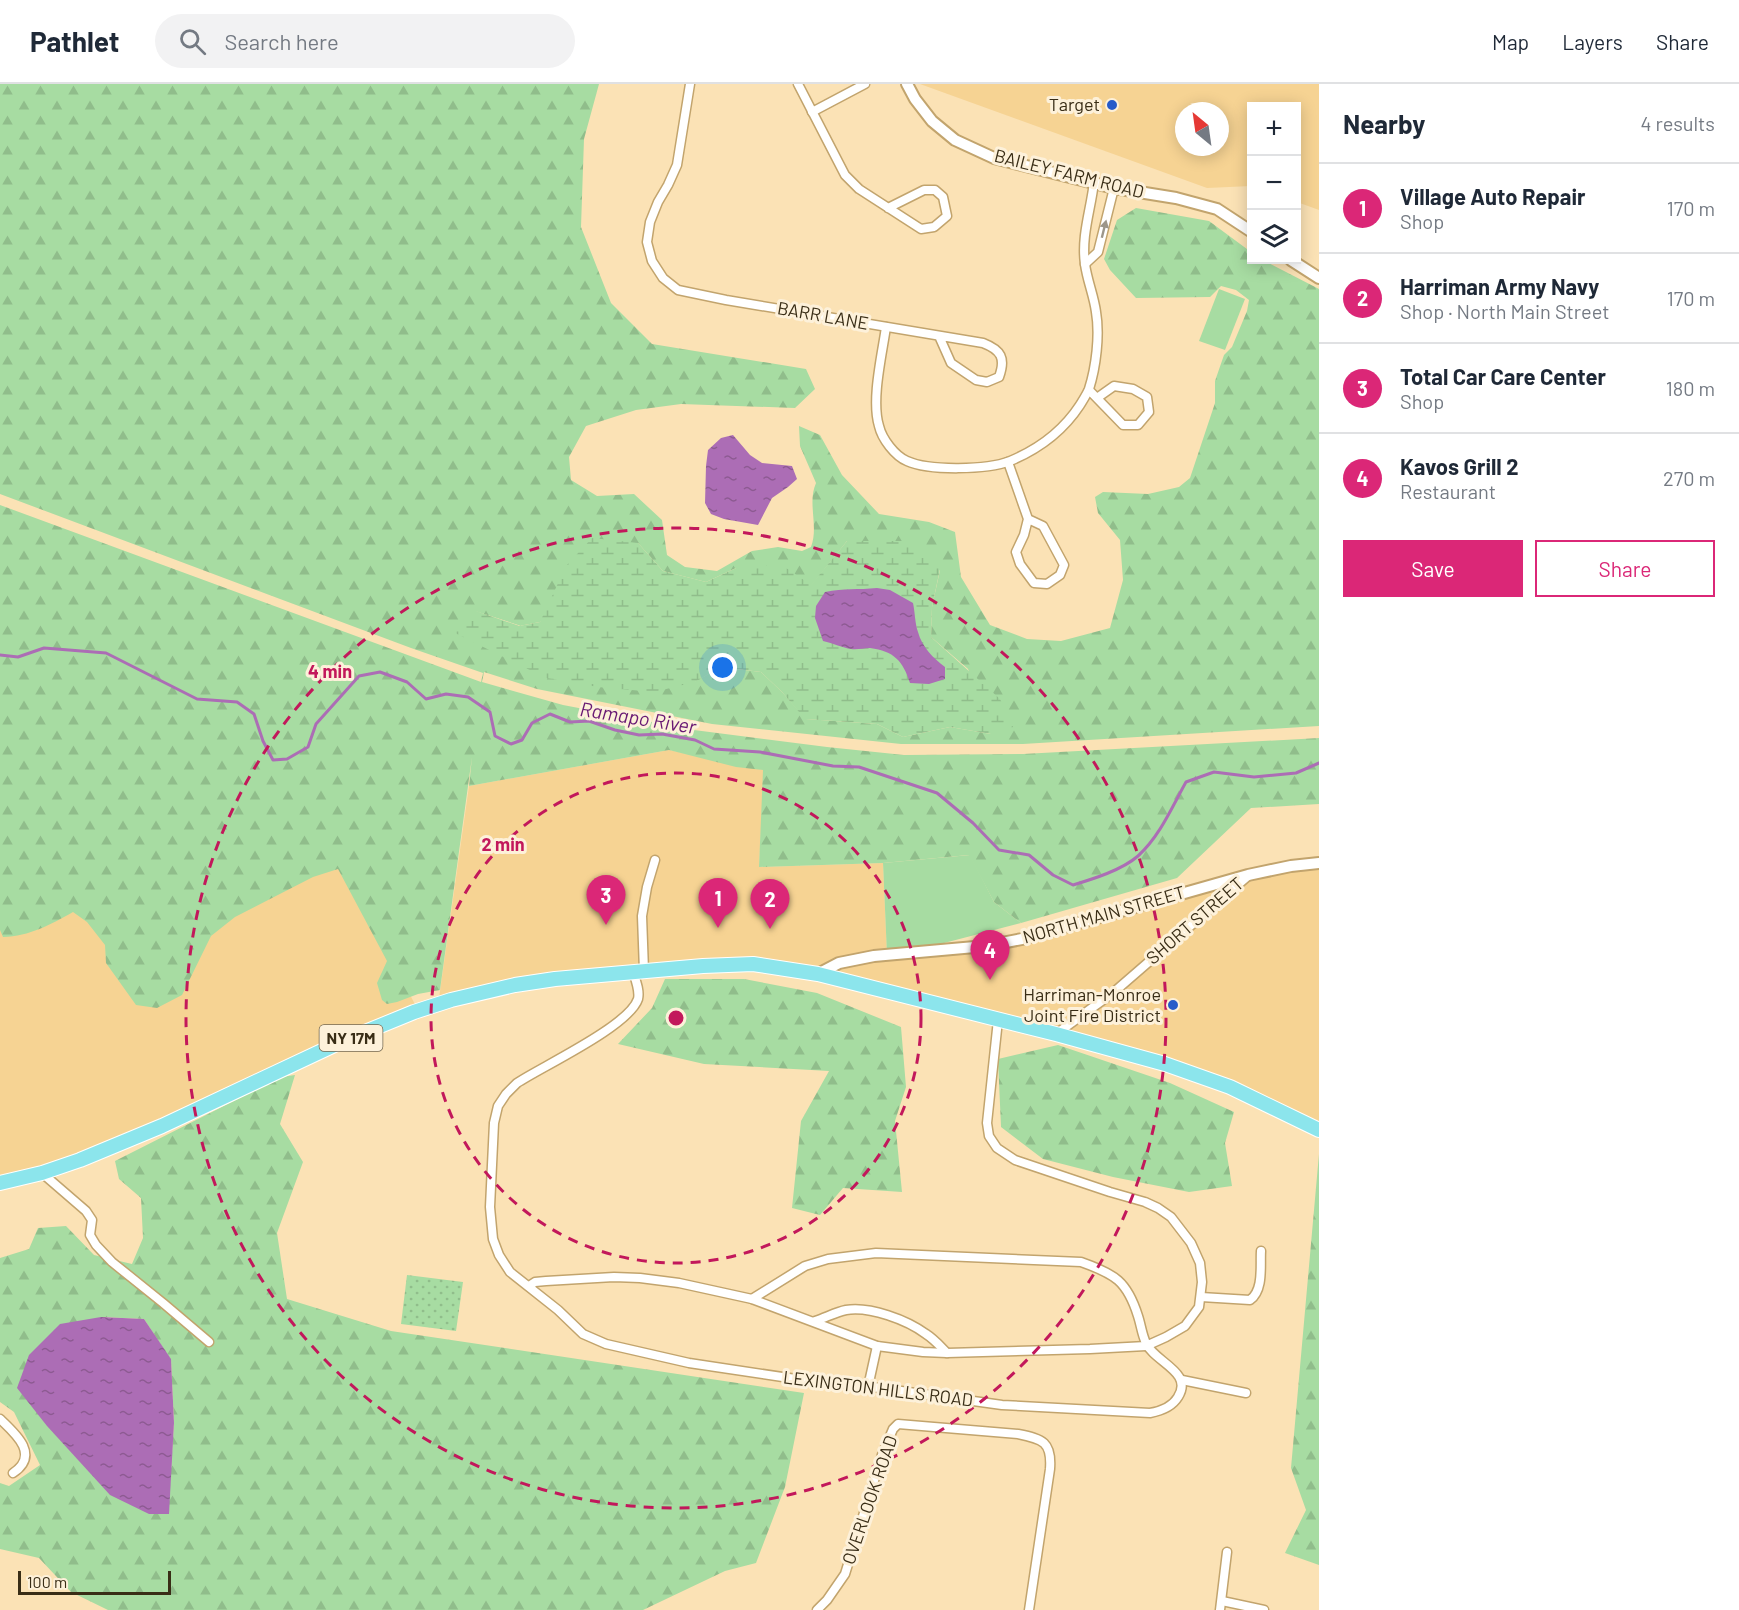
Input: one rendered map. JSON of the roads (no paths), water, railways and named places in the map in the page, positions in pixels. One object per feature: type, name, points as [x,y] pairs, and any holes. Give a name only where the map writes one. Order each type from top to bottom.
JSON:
[{"type":"main road","name":"NY 17M","points":[[0,1183],[42,1173],[80,1160],[162,1125],[343,1041],[451,999],[555,979],[753,964],[818,974],[1165,1064],[1226,1086],[1319,1130]]},
{"type":"street","name":"BARR LANE","points":[[690,84],[677,165],[650,222],[647,242],[652,261],[663,278],[678,290],[886,327],[878,378],[876,407],[879,427],[889,446],[905,461],[928,467],[955,469],[1008,462],[1034,449],[1057,433],[1089,390],[1097,350],[1096,314],[1085,264],[1084,241],[1094,182]]},
{"type":"street","points":[[798,84],[845,174],[859,189],[888,208],[921,229],[934,227],[946,216],[943,197],[935,190],[924,190],[888,208]]},
{"type":"street","points":[[812,112],[865,84]]},
{"type":"street","name":"BAILEY FARM ROAD","points":[[907,84],[932,121],[955,140],[994,158],[1114,188],[1176,198],[1217,209],[1247,229]]},
{"type":"street","points":[[1085,264],[1098,252],[1114,188]]},
{"type":"street","points":[[1297,264],[1319,278]]},
{"type":"street","points":[[886,327],[983,343],[995,348],[1002,358],[1003,366],[999,377],[987,382],[976,380],[951,363],[939,336]]},
{"type":"street","points":[[1089,390],[1110,414],[1123,426],[1138,425],[1149,412],[1147,397],[1132,389],[1114,386],[1097,399]]},
{"type":"street","points":[[1008,462],[1028,519],[1016,552],[1020,564],[1034,583],[1047,584],[1060,575],[1064,565],[1043,526],[1028,519]]},
{"type":"street","name":"LEXINGTON HILLS ROAD","points":[[655,860],[642,915],[639,996],[634,1007],[623,1019],[599,1035],[517,1083],[498,1106],[494,1123],[491,1232],[499,1255],[510,1272],[583,1334],[606,1344],[689,1363],[816,1382],[1002,1405],[1150,1413],[1171,1405],[1178,1397],[1182,1380]]},
{"type":"street","name":"NORTH MAIN STREET","points":[[818,974],[839,963],[874,956],[986,946],[1022,939],[1248,875],[1319,863]]},
{"type":"street","name":"SHORT STREET","points":[[1056,1034],[1113,992],[1248,875]]},
{"type":"street","points":[[529,1286],[535,1282],[614,1277],[679,1283],[752,1299],[877,1346],[923,1352],[1146,1346],[1166,1337],[1185,1326],[1198,1307],[1201,1297],[1200,1263],[1191,1243],[1171,1217],[1158,1208],[1015,1160],[996,1148],[989,1136],[987,1123],[998,1020]]},
{"type":"street","points":[[42,1173],[86,1211],[92,1220],[90,1235],[112,1262],[209,1342]]},
{"type":"street","points":[[1201,1297],[1250,1300],[1255,1297],[1259,1284],[1261,1251]]},
{"type":"street","points":[[752,1299],[805,1266],[828,1259],[876,1253],[1072,1260],[1102,1269],[1117,1278],[1126,1288],[1138,1314],[1146,1346],[1182,1380],[1246,1393]]},
{"type":"street","points":[[815,1322],[845,1310],[862,1309],[878,1313],[926,1333],[947,1353]]},
{"type":"street","points":[[868,1387],[877,1346]]},
{"type":"street","points":[[0,1419],[11,1429],[25,1449],[25,1459],[20,1468],[13,1473]]},
{"type":"street","name":"OVERLOOK ROAD","points":[[817,1610],[845,1574],[882,1455],[893,1429],[898,1424],[1018,1434],[1037,1438],[1046,1444],[1051,1455],[1050,1469],[1029,1610]]},
{"type":"street","points":[[1227,1552],[1221,1606],[1264,1610]]},
{"type":"water","points":[[733,435],[750,455],[762,463],[792,466],[797,479],[772,498],[758,525],[724,519],[711,514],[705,503],[708,450],[721,438]]},
{"type":"water","points":[[877,588],[890,590],[913,603],[916,625],[922,643],[928,652],[945,667],[945,679],[929,684],[910,683],[901,663],[885,652],[870,648],[851,649],[823,641],[815,618],[816,606],[825,592]]},
{"type":"water","points":[[101,1317],[144,1319],[171,1359],[174,1423],[169,1514],[149,1514],[110,1495],[47,1426],[17,1388],[29,1355],[60,1324]]},
{"type":"waterway","name":"Ramapo River","points":[[0,655],[18,657],[44,648],[106,653],[197,699],[237,702],[254,714],[263,741],[273,760],[287,759],[308,747],[316,724],[359,676],[380,672],[407,682],[426,699],[446,694],[468,697],[490,712],[495,736],[511,744],[522,740],[532,723],[550,714],[570,722],[589,721],[639,735],[662,734],[695,740],[714,749],[760,752],[833,766],[859,767],[937,793],[973,823],[999,850],[1029,855],[1053,875],[1073,885],[1116,870],[1138,856],[1159,830],[1186,782],[1214,772],[1254,777],[1296,773],[1319,763]]},
{"type":"place","name":"Target","points":[[1112,105]]},
{"type":"place","name":"Total Car Care Center","points":[[606,925]]},
{"type":"place","name":"Village Auto Repair","points":[[718,928]]},
{"type":"place","name":"Harriman Army Navy","points":[[770,929]]},
{"type":"place","name":"Kavos Grill 2","points":[[990,980]]},
{"type":"place","name":"Harriman-Monroe Joint Fire District","points":[[1173,1005]]}]
